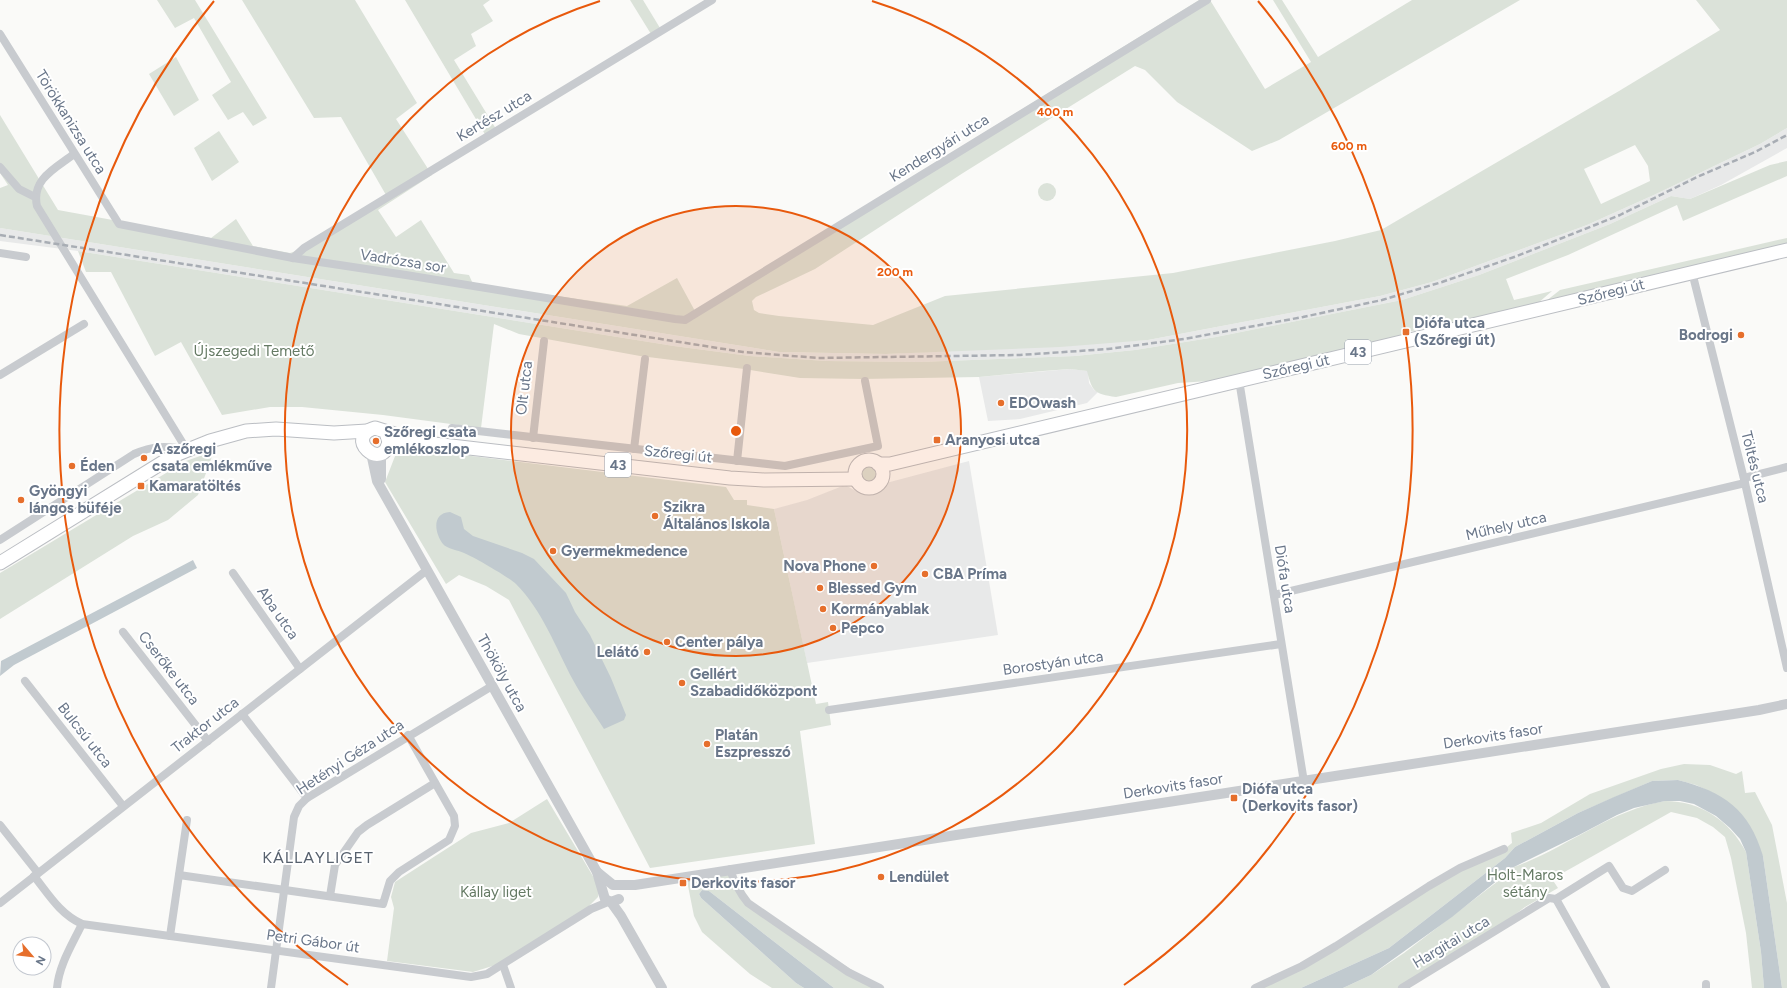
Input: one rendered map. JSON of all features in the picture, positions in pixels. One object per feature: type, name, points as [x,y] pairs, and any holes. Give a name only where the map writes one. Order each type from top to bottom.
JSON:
[{"type":"main road","name":"Szőregi út","points":[[880,470],[878,484],[870,488],[862,486],[856,475],[860,464],[867,461],[880,470],[903,467],[921,456],[1787,250]]},
{"type":"main road","name":"Szőregi út","points":[[187,450],[210,440],[246,431],[293,429],[365,437],[371,429],[379,428],[382,446],[417,442],[730,478],[764,480],[819,479],[856,475]]},
{"type":"main road","points":[[365,437],[366,449],[382,446]]},
{"type":"main road","name":"43","points":[[0,563],[158,465],[187,450]]},
{"type":"street","name":"Kertész utca","points":[[293,258],[304,248],[712,0]]},
{"type":"street","name":"Kendergyári utca","points":[[684,320],[1207,0]]},
{"type":"street","name":"Törökkanizsa utca","points":[[0,34],[119,224]]},
{"type":"street","points":[[74,154],[44,177],[38,186],[36,197],[37,206],[187,450]]},
{"type":"street","points":[[0,167],[19,189],[36,197]]},
{"type":"street","name":"Vadrózsa sor","points":[[119,224],[293,258],[406,275],[675,320],[684,320]]},
{"type":"street","points":[[0,253],[26,257]]},
{"type":"street","name":"Töltés utca","points":[[1692,272],[1744,481],[1787,668]]},
{"type":"street","points":[[0,375],[84,324]]},
{"type":"street","name":"Olt utca","points":[[533,438],[544,341]]},
{"type":"street","points":[[634,449],[645,359]]},
{"type":"street","points":[[737,460],[747,368]]},
{"type":"street","name":"Szőregi út","points":[[452,428],[785,466],[878,446],[865,380]]},
{"type":"street","name":"Diófa utca","points":[[1239,380],[1304,782]]},
{"type":"street","points":[[0,540],[134,454],[159,446],[172,446],[187,450]]},
{"type":"street","name":"Thököly utca","points":[[382,446],[377,480],[597,872]]},
{"type":"street","name":"Műhely utca","points":[[1274,595],[1744,481],[1787,467]]},
{"type":"street","name":"Traktor utca","points":[[0,903],[427,570]]},
{"type":"street","name":"Aba utca","points":[[233,573],[300,669]]},
{"type":"street","name":"Cserőke utca","points":[[123,632],[208,741]]},
{"type":"street","name":"Borostyán utca","points":[[829,710],[1281,644]]},
{"type":"street","name":"Bulcsú utca","points":[[25,681],[123,806]]},
{"type":"street","name":"Hetényi Géza utca","points":[[271,988],[294,817],[299,806],[307,798],[408,735],[492,686]]},
{"type":"street","name":"Derkovits fasor","points":[[614,885],[635,885],[730,869],[1304,782],[1758,710],[1787,704]]},
{"type":"street","points":[[242,714],[307,798]]},
{"type":"street","points":[[179,875],[383,904],[390,881],[399,872],[449,840],[453,834],[455,826],[454,816],[408,735]]},
{"type":"street","points":[[330,896],[335,865],[358,832],[367,824],[434,783]]},
{"type":"street","points":[[170,936],[187,820]]},
{"type":"street","name":"Petri Gábor út","points":[[0,825],[63,912],[70,919],[82,924],[471,977],[487,974],[503,965],[611,897]]},
{"type":"street","points":[[1255,988],[1264,986],[1302,966],[1460,868],[1504,849]]},
{"type":"street","name":"Hargitai utca","points":[[1402,988],[1549,898],[1556,898],[1609,866],[1623,888],[1632,891],[1664,870]]},
{"type":"street","points":[[730,869],[740,894],[748,903],[848,972],[880,988]]},
{"type":"street","points":[[597,872],[619,889],[611,897]]},
{"type":"street","points":[[597,872],[662,988]]},
{"type":"street","points":[[611,897],[635,885]]},
{"type":"street","points":[[1556,898],[1606,988]]},
{"type":"street","points":[[57,988],[58,977],[82,924]]},
{"type":"street","points":[[503,965],[511,988]]},
{"type":"shaded area","points":[[1787,128],[1787,148],[1721,185],[1690,199],[1671,196],[1610,224],[1479,275],[1402,300],[1216,337],[1135,350],[1075,356],[919,362],[827,361],[750,356],[674,346],[78,251],[0,241],[0,228],[779,352],[886,354],[1148,340],[1380,296],[1432,282],[1587,225],[1760,144]]},
{"type":"shaded area","points":[[1070,369],[1088,371],[1089,383],[1094,390],[1098,392],[1087,403],[1020,419],[988,421],[979,377]]},
{"type":"shaded area","points":[[969,461],[998,635],[807,663],[774,509],[807,500],[845,485],[856,491]]},
{"type":"shaded area","points":[[450,512],[461,517],[464,529],[473,536],[522,553],[534,559],[566,593],[575,612],[590,635],[611,678],[626,715],[624,720],[604,729],[584,699],[541,617],[516,584],[476,559],[443,544],[438,534],[436,524],[440,516],[444,513]]},
{"type":"shaded area","points":[[193,560],[197,568],[14,665],[0,676],[1,661]]},
{"type":"shaded area","points":[[1678,780],[1709,790],[1732,805],[1742,814],[1757,840],[1763,856],[1782,988],[1764,988],[1761,952],[1746,852],[1740,839],[1716,816],[1694,804],[1680,801],[1665,801],[1634,808],[1617,815],[1514,867],[1452,917],[1371,975],[1343,988],[1301,988],[1389,948],[1505,858],[1515,847],[1578,813],[1652,781]]},
{"type":"shaded area","points":[[702,890],[709,891],[834,988],[804,988],[796,983],[701,898],[699,894]]},
{"type":"green space","points":[[157,0],[195,0],[267,118],[253,126],[243,112],[228,120],[212,95],[231,82],[194,18],[175,28]]},
{"type":"green space","points":[[242,0],[355,0],[417,103],[396,119],[432,175],[378,210],[396,237],[421,220],[454,273],[469,275],[473,284],[627,306],[677,278],[695,311],[1199,0],[1210,0],[1265,89],[1311,62],[1273,0],[1282,0],[1318,57],[1412,0],[1520,0],[1279,140],[1252,151],[1177,102],[1145,70],[1135,66],[963,173],[815,269],[756,297],[752,301],[754,310],[759,313],[873,325],[945,296],[1173,273],[1335,241],[1381,230],[1619,91],[1720,30],[1696,0],[1787,0],[1787,128],[1760,144],[1587,225],[1432,282],[1380,296],[1148,340],[1060,347],[886,354],[779,352],[0,228],[0,188],[8,185],[0,173],[0,115],[58,210],[211,238],[236,219],[253,246],[290,253],[296,251],[386,195],[341,117],[314,118]],"holes":[[[1635,145],[1648,166],[1650,181],[1601,204],[1584,169]]]},
{"type":"green space","points":[[405,0],[490,0],[483,5],[493,21],[471,34],[476,46],[454,60],[496,129],[486,136]]},
{"type":"green space","points":[[630,0],[643,0],[660,28],[651,34]]},
{"type":"green space","points":[[176,57],[199,100],[174,116],[149,74]]},
{"type":"green space","points":[[219,131],[239,162],[212,181],[194,148]]},
{"type":"green space","name":"Újszegedi Temető","points":[[1787,161],[1787,176],[1683,221],[1677,205],[1568,255],[1506,279],[1514,300],[1552,291],[1537,304],[1440,327],[1417,330],[1405,333],[1395,338],[1210,381],[1178,383],[1116,397],[1098,393],[1091,383],[1087,371],[1070,369],[979,377],[862,379],[800,378],[744,369],[640,356],[519,334],[494,324],[481,428],[383,415],[302,407],[270,407],[222,415],[181,342],[155,356],[111,272],[86,272],[78,251],[674,346],[750,356],[827,361],[919,362],[1075,356],[1135,350],[1216,337],[1402,300],[1479,275],[1610,224],[1671,196],[1690,199],[1770,165]]},
{"type":"green space","points":[[1043,183],[1051,183],[1056,188],[1054,199],[1051,201],[1043,201],[1038,196],[1038,188]]},
{"type":"green space","points":[[1787,238],[1787,244],[1547,302],[1546,301],[1560,290]]},
{"type":"green space","name":"Gellért Szabadidőközpont","points":[[406,448],[726,487],[734,500],[747,500],[747,505],[774,509],[816,704],[828,702],[831,725],[800,731],[815,844],[650,868],[509,600],[486,586],[459,575],[446,584],[385,482],[397,451]]},
{"type":"green space","points":[[214,451],[198,495],[168,520],[133,536],[0,619],[0,573],[186,461]]},
{"type":"green space","points":[[865,466],[871,466],[876,471],[874,480],[871,482],[865,482],[860,477],[860,471]]},
{"type":"green space","name":"Holt-Maros sétány","points":[[1684,764],[1710,765],[1736,774],[1742,771],[1745,793],[1755,792],[1772,825],[1787,903],[1787,988],[1782,988],[1763,856],[1713,793],[1696,785],[1678,780],[1652,781],[1578,813],[1515,847],[1505,858],[1389,948],[1301,988],[1255,988],[1302,966],[1429,886],[1507,847],[1512,843],[1511,833],[1541,823],[1590,794],[1661,769]]},
{"type":"green space","name":"Kállay liget","points":[[547,799],[600,888],[598,897],[588,907],[499,964],[473,972],[387,961],[394,908],[391,897],[395,882],[471,833],[509,823]]},
{"type":"green space","name":"Holt-Maros sétány","points":[[1665,801],[1691,805],[1713,815],[1732,831],[1746,852],[1761,952],[1764,988],[1752,988],[1746,933],[1731,858],[1725,837],[1713,827],[1697,818],[1671,812],[1552,879],[1558,888],[1525,907],[1508,920],[1398,988],[1343,988],[1371,975],[1404,953],[1506,875],[1514,867],[1552,850],[1606,821],[1644,806]]},
{"type":"green space","points":[[730,869],[748,903],[880,988],[834,988],[709,891],[702,890],[699,894],[701,898],[796,983],[804,988],[772,988],[750,974],[702,932],[694,916],[686,876]]},
{"type":"railway","points":[[0,235],[743,352],[818,358],[1020,355],[1108,349],[1184,339],[1303,317],[1382,300],[1442,282],[1517,256],[1620,215],[1697,177],[1755,152],[1787,135]]},
{"type":"place","name":"Diófa utca (Szőregi út)","points":[[1406,332]]},
{"type":"place","name":"Bodrogi","points":[[1741,335]]},
{"type":"place","name":"EDOwash","points":[[1001,403]]},
{"type":"place","name":"Aranyosi utca","points":[[937,440]]},
{"type":"place","name":"Szőregi csata emlékoszlop","points":[[376,441]]},
{"type":"place","name":"A szőregi csata emlékműve","points":[[144,458]]},
{"type":"place","name":"Éden","points":[[72,466]]},
{"type":"place","name":"Kamaratöltés","points":[[141,486]]},
{"type":"place","name":"Gyöngyi lángos büféje","points":[[21,500]]},
{"type":"place","name":"Szikra Általános Iskola","points":[[655,516]]},
{"type":"place","name":"Gyermekmedence","points":[[553,551]]},
{"type":"place","name":"Nova Phone","points":[[874,566]]},
{"type":"place","name":"CBA Príma","points":[[925,574]]},
{"type":"place","name":"Blessed Gym","points":[[820,588]]},
{"type":"place","name":"Kormányablak","points":[[823,609]]},
{"type":"place","name":"Pepco","points":[[833,628]]},
{"type":"place","name":"Center pálya","points":[[667,642]]},
{"type":"place","name":"Lelátó","points":[[647,652]]},
{"type":"place","name":"Gellért Szabadidőközpont","points":[[682,683]]},
{"type":"place","name":"Platán Eszpresszó","points":[[707,744]]},
{"type":"place","name":"Diófa utca (Derkovits fasor)","points":[[1234,798]]},
{"type":"place","name":"Lendület","points":[[881,877]]},
{"type":"place","name":"Derkovits fasor","points":[[683,883]]},
{"type":"district","name":"KÁLLAYLIGET","points":[[318,857]]}]
